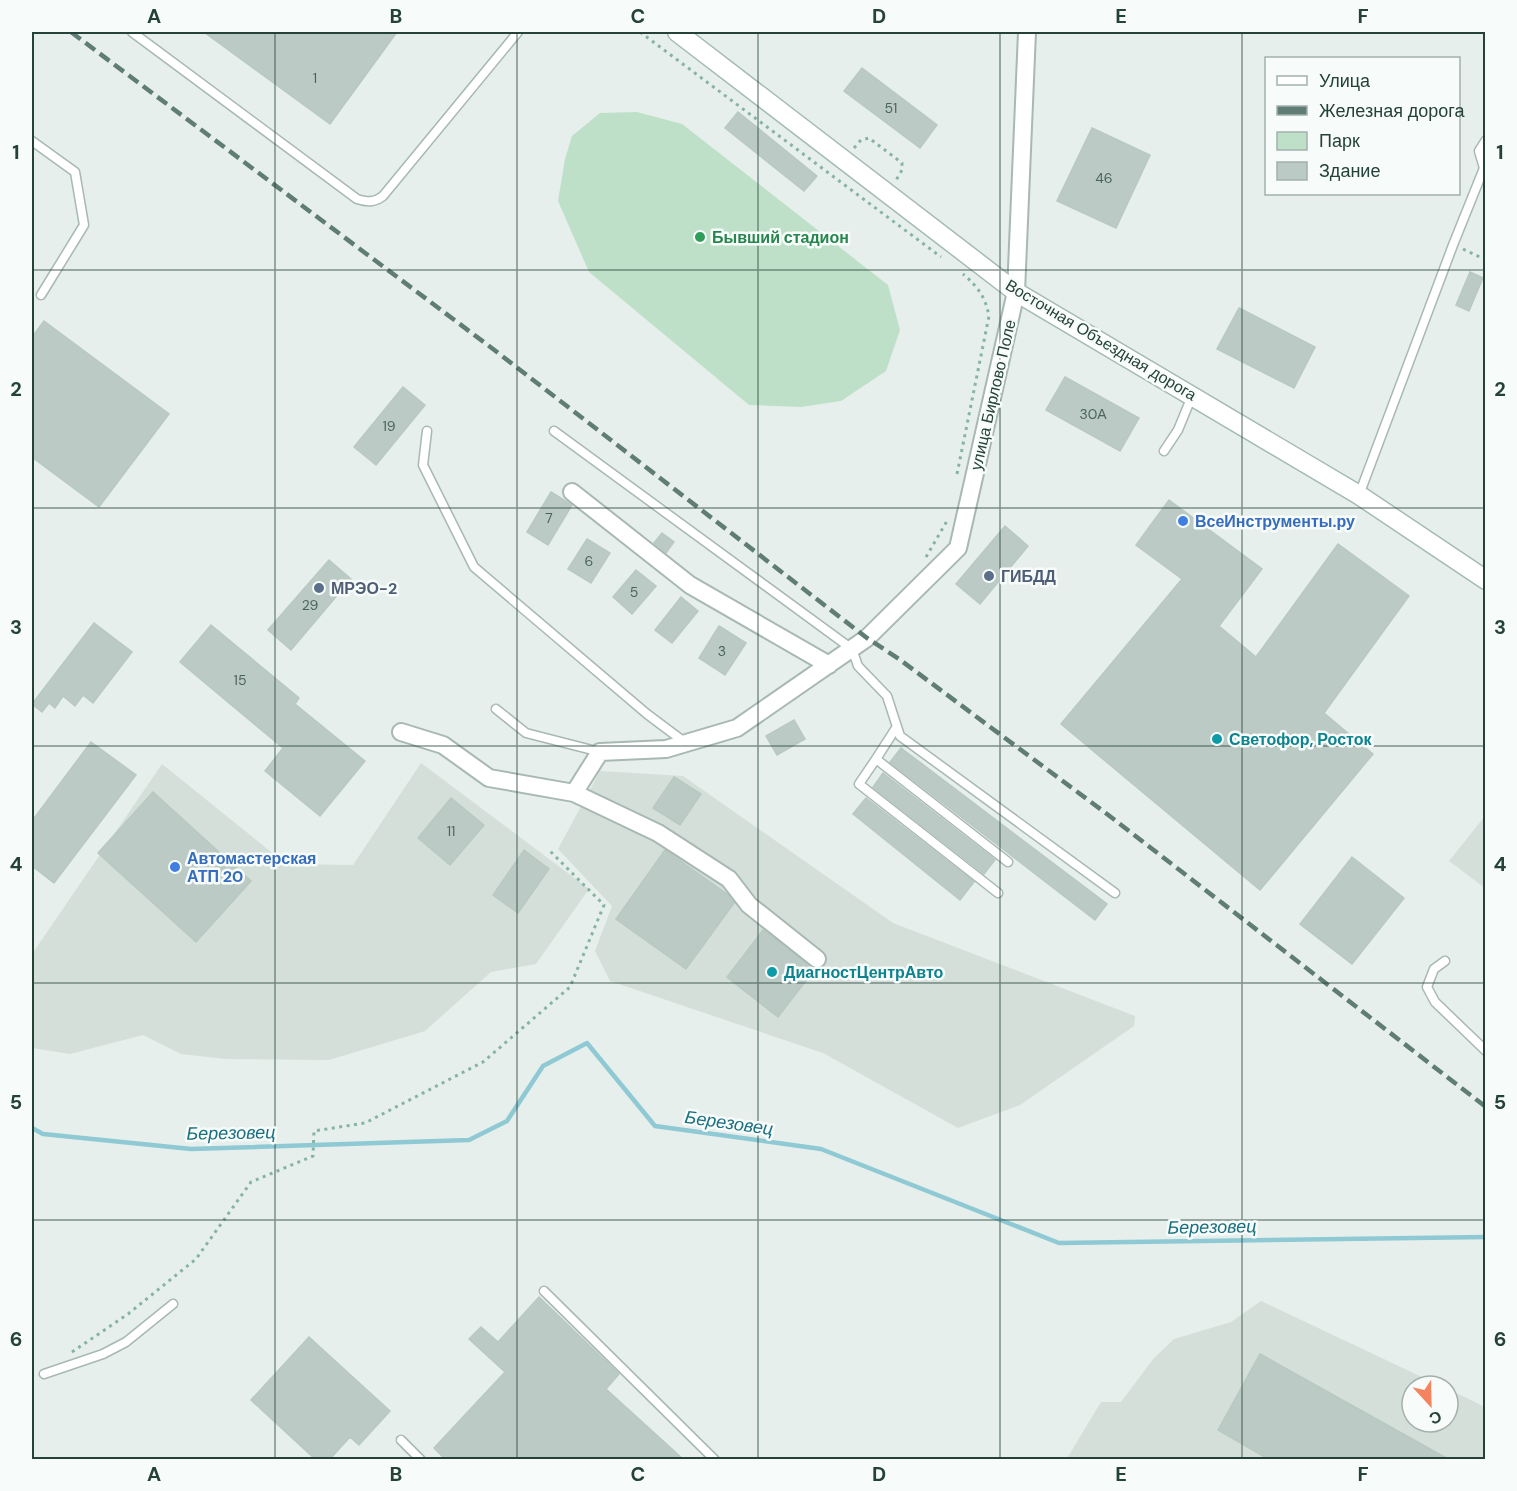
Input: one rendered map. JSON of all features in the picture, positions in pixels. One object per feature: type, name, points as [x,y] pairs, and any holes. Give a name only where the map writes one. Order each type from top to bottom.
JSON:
[{"type":"main road","name":"Восточная Объездная дорога","points":[[677,32],[1017,292],[1359,495],[1485,580]]},
{"type":"street","name":"улица Бирлово Поле","points":[[600,752],[666,749],[737,728],[867,638],[958,548],[1017,292],[1027,32]]},
{"type":"street","points":[[572,492],[690,585],[829,665]]},
{"type":"street","points":[[401,732],[443,745],[489,778],[574,793],[658,833],[729,879],[749,905],[817,958]]},
{"type":"street","points":[[574,793],[600,752]]},
{"type":"lane","points":[[132,32],[357,199],[368,202],[383,196],[518,32]]},
{"type":"lane","points":[[1359,495],[1453,244],[1484,168],[1479,151],[1485,140]]},
{"type":"lane","points":[[32,141],[75,172],[84,225],[41,295]]},
{"type":"lane","points":[[1164,451],[1178,430],[1192,396]]},
{"type":"lane","points":[[428,431],[423,465],[474,567],[647,714],[687,744]]},
{"type":"lane","points":[[554,431],[852,649],[858,666],[887,696],[900,736],[1114,893]]},
{"type":"lane","points":[[496,709],[526,733],[600,752]]},
{"type":"lane","points":[[896,728],[859,784],[998,893]]},
{"type":"lane","points":[[876,759],[1008,862]]},
{"type":"lane","points":[[1445,961],[1434,969],[1427,987],[1435,1002],[1485,1051]]},
{"type":"lane","points":[[544,1291],[715,1460]]},
{"type":"lane","points":[[44,1374],[103,1354],[126,1342],[173,1304]]},
{"type":"lane","points":[[401,1440],[421,1460]]},
{"type":"path","points":[[640,32],[945,260]]},
{"type":"path","points":[[845,160],[857,144],[869,138],[896,157],[902,163],[902,170],[889,194]]},
{"type":"path","points":[[1453,244],[1485,260]]},
{"type":"path","points":[[954,267],[978,287],[985,298],[989,316],[956,479]]},
{"type":"path","points":[[921,564],[948,520]]},
{"type":"path","points":[[70,1353],[128,1314],[196,1258],[251,1182],[313,1156],[314,1131],[365,1123],[483,1062],[570,987],[604,905],[549,850]]},
{"type":"shaded area","points":[[421,763],[589,889],[536,964],[491,972],[425,1031],[329,1060],[226,1059],[181,1054],[143,1035],[70,1054],[32,1048],[32,954],[162,764],[286,864],[353,865]]},
{"type":"shaded area","points":[[600,771],[683,776],[893,923],[1135,1016],[1134,1026],[1020,1105],[958,1128],[823,1053],[610,981],[595,951],[612,906],[558,849]]},
{"type":"shaded area","points":[[1485,816],[1485,888],[1449,861]]},
{"type":"shaded area","points":[[1261,1301],[1416,1374],[1400,1374],[1400,1434],[1460,1434],[1460,1395],[1485,1407],[1485,1459],[1066,1460],[1101,1402],[1121,1402],[1154,1358],[1174,1339],[1231,1322]]},
{"type":"green space","name":"Бывший стадион","points":[[637,112],[682,124],[888,285],[900,330],[886,371],[841,401],[801,407],[749,405],[589,272],[558,201],[565,159],[572,136],[600,113]]},
{"type":"building","points":[[204,32],[397,32],[330,124]]},
{"type":"building","points":[[862,68],[937,125],[920,148],[844,91]]},
{"type":"building","points":[[738,112],[817,176],[804,191],[725,128]]},
{"type":"building","points":[[1092,128],[1150,155],[1116,228],[1057,201]]},
{"type":"building","points":[[1470,272],[1483,278],[1469,311],[1456,305]]},
{"type":"building","points":[[1239,308],[1315,347],[1294,388],[1217,349]]},
{"type":"building","points":[[44,321],[169,414],[99,507],[32,457],[32,337]]},
{"type":"building","points":[[1065,377],[1139,418],[1120,451],[1046,410]]},
{"type":"building","points":[[403,387],[425,405],[376,465],[354,447]]},
{"type":"building","points":[[551,492],[572,505],[548,545],[527,532]]},
{"type":"building","name":"Светофор, Росток","points":[[1169,500],[1262,569],[1219,626],[1256,657],[1338,544],[1409,596],[1324,713],[1373,754],[1260,890],[1061,724],[1182,579],[1136,545]]},
{"type":"building","points":[[1005,526],[1028,546],[980,604],[956,584]]},
{"type":"building","points":[[662,533],[674,542],[666,553],[654,543]]},
{"type":"building","points":[[587,539],[610,553],[591,583],[568,569]]},
{"type":"building","points":[[329,560],[351,579],[291,650],[268,630]]},
{"type":"building","points":[[636,570],[656,586],[632,614],[613,597]]},
{"type":"building","points":[[681,597],[698,611],[672,643],[655,630]]},
{"type":"building","points":[[94,623],[132,652],[93,703],[83,695],[75,706],[63,696],[55,708],[49,703],[42,712],[32,704]]},
{"type":"building","points":[[211,625],[299,698],[295,704],[365,761],[320,816],[265,771],[283,748],[180,662]]},
{"type":"building","points":[[719,626],[746,643],[725,675],[699,658]]},
{"type":"building","points":[[794,720],[805,739],[777,755],[766,736]]},
{"type":"building","points":[[91,742],[136,775],[54,883],[32,866],[32,821]]},
{"type":"building","points":[[901,748],[1107,904],[1095,920],[890,762]]},
{"type":"building","points":[[883,773],[995,860],[984,874],[873,787]]},
{"type":"building","points":[[674,777],[701,794],[680,825],[653,808]]},
{"type":"building","name":"Автомастерская АТП 20","points":[[153,792],[251,881],[196,942],[98,853]]},
{"type":"building","points":[[451,798],[484,825],[450,865],[418,838]]},
{"type":"building","points":[[866,798],[974,882],[960,900],[853,814]]},
{"type":"building","points":[[524,850],[549,869],[518,913],[493,895]]},
{"type":"building","points":[[665,850],[727,894],[734,903],[686,969],[616,919]]},
{"type":"building","points":[[1352,857],[1404,898],[1352,964],[1300,924]]},
{"type":"building","name":"ДиагностЦентрАвто","points":[[763,930],[815,969],[778,1017],[727,977]]},
{"type":"building","points":[[539,1297],[619,1374],[606,1389],[684,1460],[446,1460],[434,1448],[505,1372],[469,1339],[481,1327],[498,1342]]},
{"type":"building","points":[[309,1337],[390,1411],[359,1445],[350,1437],[329,1460],[316,1460],[251,1400]]},
{"type":"building","points":[[1260,1354],[1450,1460],[1270,1460],[1218,1430]]},
{"type":"waterway","name":"Березовец","points":[[32,1128],[43,1134],[191,1149],[469,1140],[507,1121],[543,1066],[587,1043],[655,1126],[821,1149],[1059,1243],[1486,1237]]},
{"type":"railway","points":[[71,32],[493,349],[867,638],[899,659],[1107,814],[1486,1107]]},
{"type":"place","name":"Бывший стадион","points":[[700,237]]},
{"type":"place","name":"ВсеИнструменты.ру","points":[[1183,521]]},
{"type":"place","name":"ГИБДД","points":[[989,576]]},
{"type":"place","name":"МРЭО-2","points":[[319,588]]},
{"type":"place","name":"Светофор, Росток","points":[[1217,739]]},
{"type":"place","name":"Автомастерская АТП 20","points":[[175,867]]},
{"type":"place","name":"ДиагностЦентрАвто","points":[[772,972]]}]
